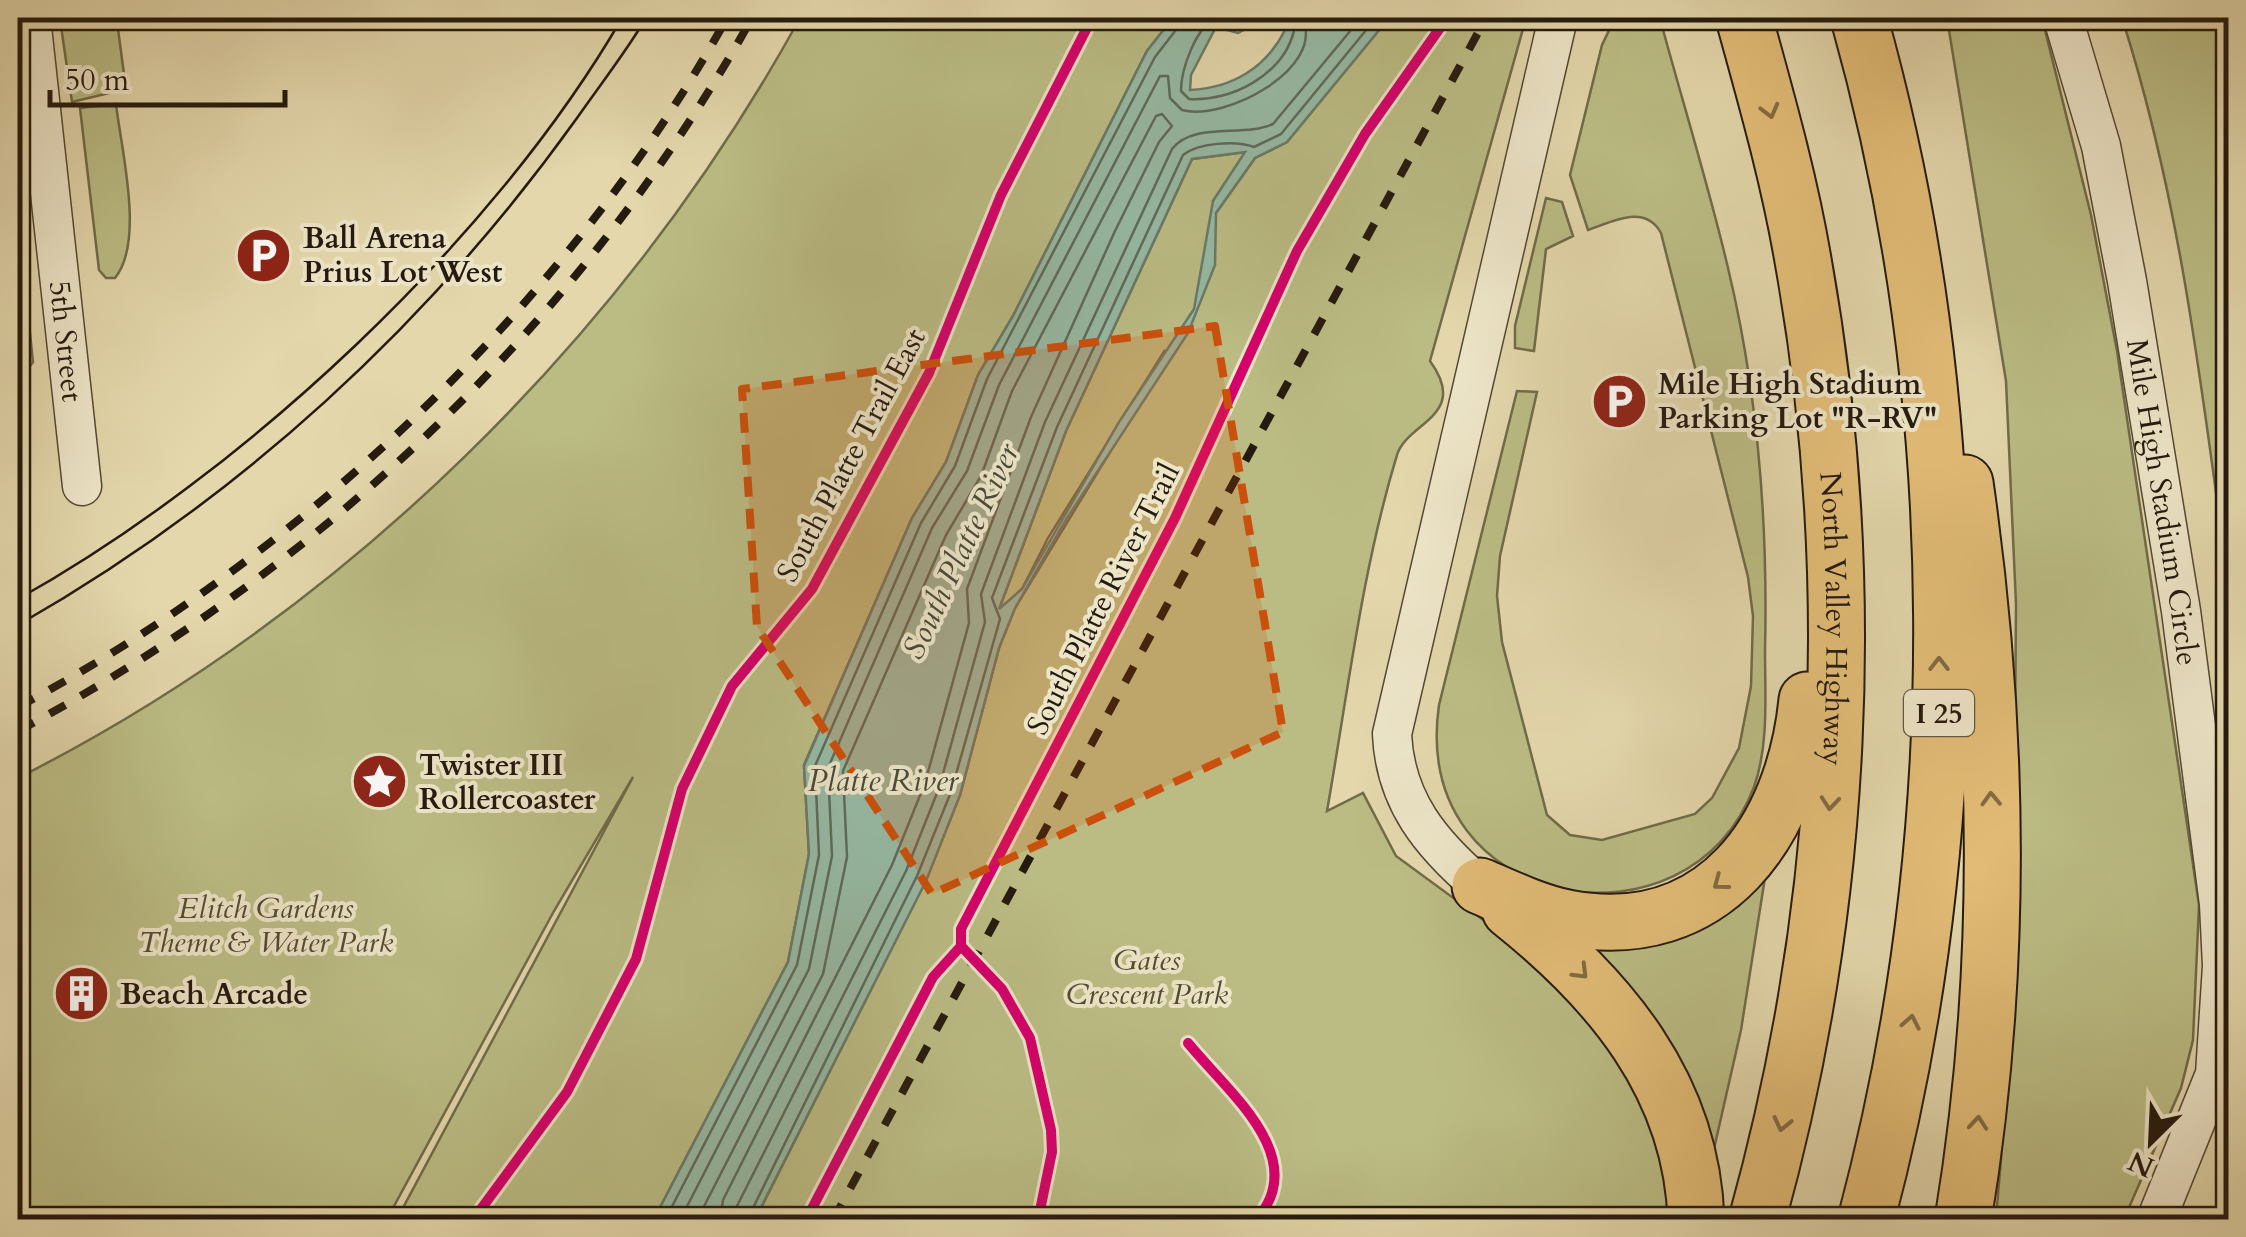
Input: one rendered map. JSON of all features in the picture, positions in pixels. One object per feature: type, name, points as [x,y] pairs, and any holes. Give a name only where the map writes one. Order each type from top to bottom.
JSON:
[{"type":"highway","name":"North Valley Highway","points":[[1744,18],[1779,144],[1813,322],[1834,524],[1835,746],[1826,862],[1796,1063],[1756,1220]]},
{"type":"highway","name":"I 25","points":[[1859,18],[1901,202],[1928,388],[1938,598],[1939,753],[1917,991],[1866,1220]]},
{"type":"highway","points":[[1901,202],[1952,390],[1985,624],[1993,853],[1978,1131],[1964,1220]]},
{"type":"highway","points":[[1480,886],[1566,918],[1596,922],[1652,916],[1712,890],[1743,865],[1770,830],[1794,773],[1810,666],[1813,322]]},
{"type":"highway","points":[[1480,886],[1582,971],[1640,1044],[1681,1129],[1692,1171],[1696,1220]]},
{"type":"street","name":"5th Street","points":[[31,18],[82,486]]},
{"type":"street","points":[[1480,886],[1424,832],[1406,800],[1392,734],[1558,18]]},
{"type":"street","name":"Mile High Stadium Circle","points":[[2063,18],[2101,146],[2126,281],[2181,611],[2219,904],[2222,966],[2215,1074],[2156,1220]]},
{"type":"highlighted area","points":[[1215,326],[1283,732],[932,894],[757,627],[742,389]]},
{"type":"green space","points":[[84,18],[139,19],[118,29],[126,89],[72,102],[61,26]]},
{"type":"green space","name":"Elitch Gardens Theme & Water Park","points":[[800,18],[1173,18],[1147,51],[1013,316],[978,375],[946,462],[912,518],[804,765],[809,854],[788,962],[654,1219],[397,1219],[633,777],[554,911],[387,1219],[18,1220],[18,778],[138,711],[253,635],[362,549],[465,456],[561,356],[649,249],[729,136]]},
{"type":"green space","name":"Gates Crescent Park","points":[[1389,18],[1526,18],[1430,361],[1440,379],[1440,406],[1403,444],[1385,498],[1365,587],[1327,811],[1363,793],[1396,856],[1542,963],[1641,1081],[1675,1219],[755,1220],[926,880],[960,795],[999,648],[1015,608],[1135,411],[1165,350],[1048,538],[1022,589],[998,612],[1066,431],[1192,159],[1246,152],[1213,201],[1216,213],[1255,158],[1287,142]]},
{"type":"green space","points":[[1615,18],[1662,26],[1721,238],[1754,410],[1766,603],[1764,737],[1754,787],[1721,841],[1674,876],[1618,892],[1561,889],[1509,868],[1467,830],[1441,776],[1439,705],[1517,391],[1537,392],[1500,556],[1497,596],[1502,642],[1547,815],[1570,835],[1602,840],[1695,814],[1712,798],[1739,748],[1751,686],[1753,616],[1748,577],[1661,233],[1654,224],[1638,217],[1618,219],[1588,230],[1570,175],[1602,45]]},
{"type":"green space","points":[[1947,18],[2042,18],[2091,215],[2117,351],[2199,905],[2193,1040],[2181,1088],[2124,1219],[1996,1219],[2013,1016],[2016,604],[2006,381]]},
{"type":"green space","points":[[2122,18],[2228,18],[2228,582],[2175,227]]},
{"type":"green space","points":[[116,104],[129,194],[129,242],[115,278],[106,278],[99,270],[80,108]]},
{"type":"green space","points":[[1546,198],[1562,202],[1573,236],[1546,249],[1534,351],[1515,348],[1515,326]]},
{"type":"green space","points":[[18,217],[33,362],[18,381]]},
{"type":"green space","points":[[1769,852],[1741,1030],[1711,1162],[1584,952]]},
{"type":"water","name":"Platte River","points":[[1173,18],[1267,18],[1389,18],[1287,142],[1255,158],[1216,213],[1215,265],[1188,333],[1067,518],[1015,608],[999,648],[960,795],[926,881],[755,1219],[654,1219],[788,962],[809,854],[804,766],[912,518],[946,462],[978,375],[1013,316],[1147,51]],"holes":[[[1267,18],[1273,29],[1285,30],[1268,55],[1246,74],[1220,85],[1190,90],[1191,75],[1216,27],[1238,33]],[[1245,152],[1213,201],[1194,309],[1119,422],[1022,589],[999,609],[1066,431],[1192,159]]]},
{"type":"tram line","points":[[18,599],[103,547],[189,487],[274,419],[356,345],[433,267],[505,185],[568,102],[622,18]]},
{"type":"tram line","points":[[18,625],[178,522],[325,402],[458,267],[520,194],[646,18]]},
{"type":"railway","points":[[18,707],[124,646],[227,575],[326,497],[420,412],[509,320],[590,223],[663,122],[727,18]]},
{"type":"railway","points":[[18,731],[129,666],[237,594],[339,514],[436,427],[526,333],[609,233],[685,128],[752,18]]},
{"type":"railway","points":[[833,1220],[1486,18]]},
{"type":"cycle path","name":"South Platte Trail East","points":[[473,1220],[567,1092],[636,959],[682,789],[732,686],[812,589],[929,373],[1001,195],[1092,18]]},
{"type":"cycle path","name":"South Platte River Trail","points":[[1038,1220],[1052,1152],[1051,1130],[1030,1038],[1002,989],[961,946],[961,929],[1175,518],[1297,251],[1365,134],[1447,18]]},
{"type":"cycle path","points":[[806,1220],[933,977],[961,946]]},
{"type":"cycle path","points":[[1188,1043],[1242,1104],[1270,1150],[1275,1173],[1271,1197],[1256,1220]]},
{"type":"place","name":"Ball Arena Prius Lot West","points":[[264,255]]},
{"type":"place","name":"Mile High Stadium Parking Lot \"R-RV\"","points":[[1619,401]]},
{"type":"place","name":"Twister III Rollercoaster","points":[[380,782]]},
{"type":"place","name":"Beach Arcade","points":[[81,994]]},
{"type":"water label","name":"South Platte River","points":[[960,551]]}]
